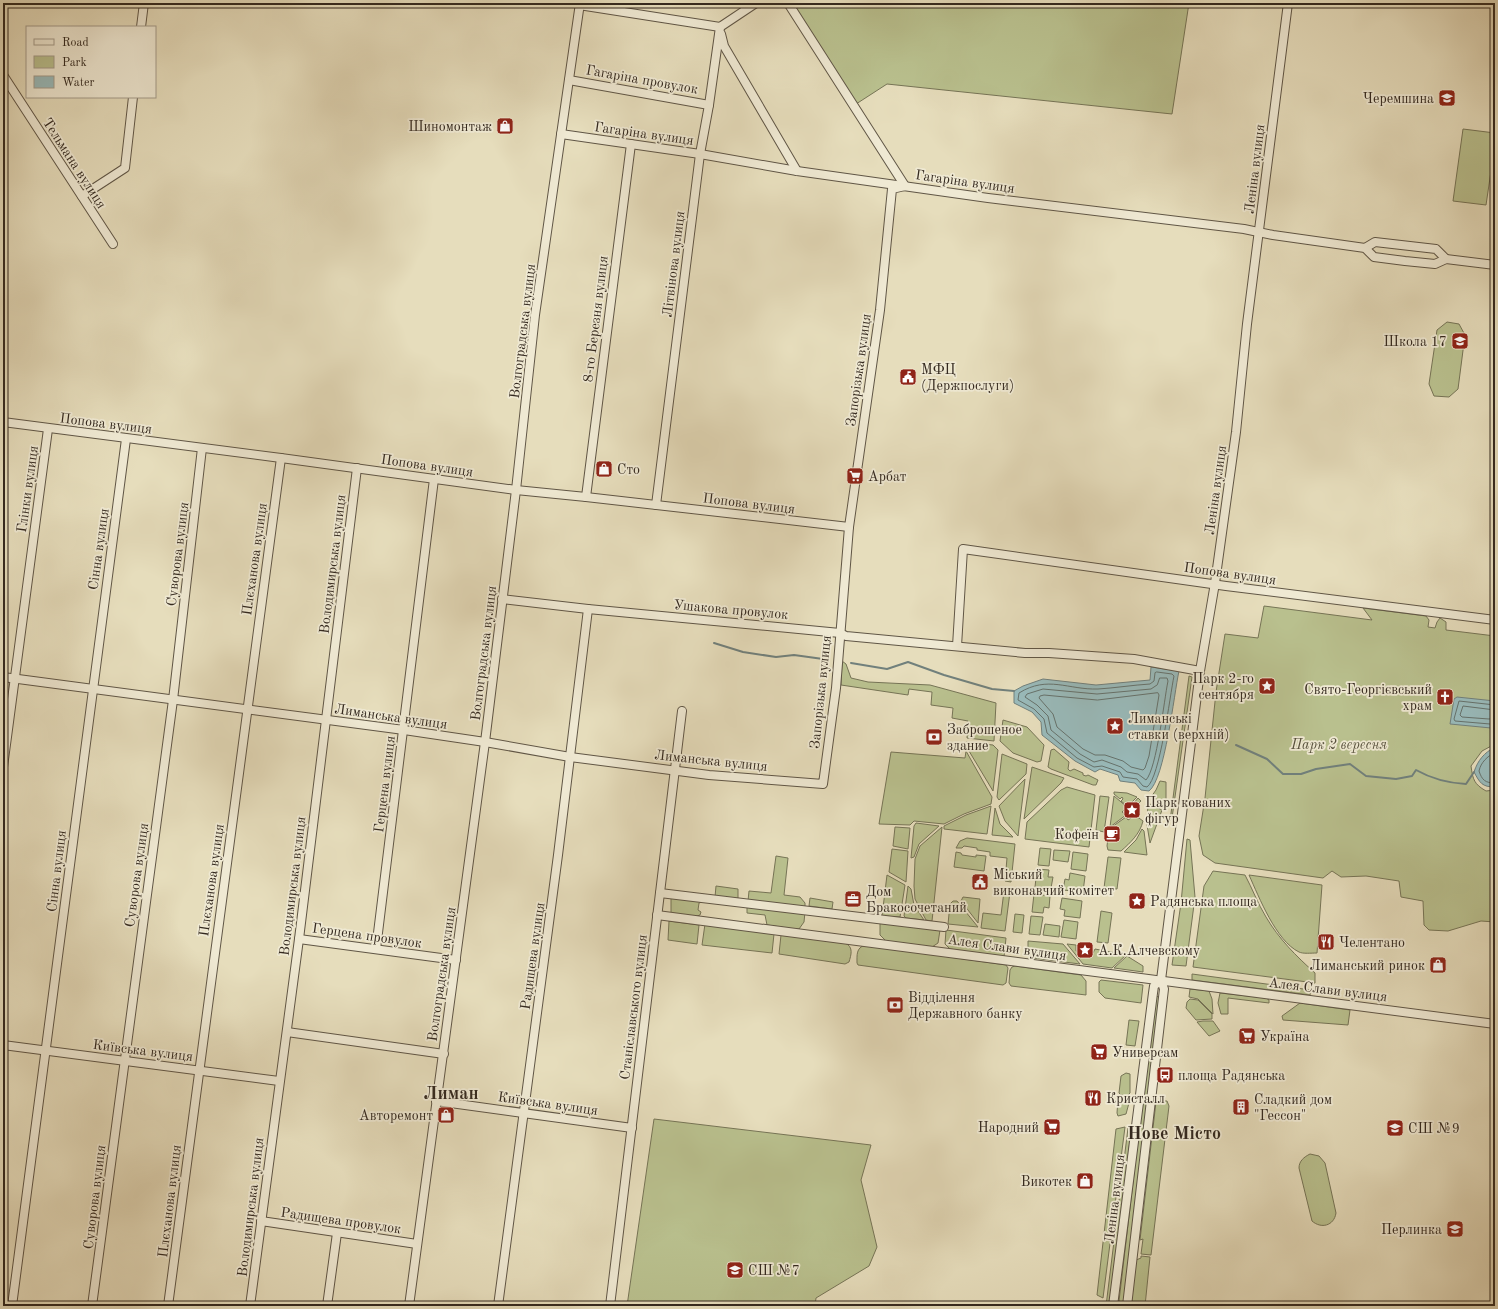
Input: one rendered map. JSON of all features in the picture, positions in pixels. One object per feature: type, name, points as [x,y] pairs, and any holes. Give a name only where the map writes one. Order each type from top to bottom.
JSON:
[{"type":"street","points":[[141,26],[144,3]]},
{"type":"street","points":[[580,4],[720,27],[756,3]]},
{"type":"street","points":[[788,3],[905,186]]},
{"type":"street","name":"Леніна вулиця","points":[[1126,1306],[1164,989],[1161,980],[1200,671],[1215,583],[1236,432],[1247,324],[1260,232],[1288,3]]},
{"type":"street","name":"Волгоградська вулиця","points":[[409,1306],[485,742],[516,490],[535,315],[580,4]]},
{"type":"street","points":[[720,27],[724,46],[797,171]]},
{"type":"street","name":"Літвінова вулиця","points":[[656,505],[700,154],[710,105],[720,27]]},
{"type":"street","name":"Тельмана вулиця","points":[[3,75],[113,244]]},
{"type":"street","name":"Гагаріна провулок","points":[[569,80],[710,105]]},
{"type":"street","points":[[82,196],[125,168],[133,98]]},
{"type":"street","name":"Гагаріна вулиця","points":[[561,134],[700,154],[797,171],[988,198],[1244,229],[1273,235],[1365,248],[1374,257],[1435,264],[1446,259],[1495,265]]},
{"type":"street","name":"8-го Березня вулиця","points":[[586,497],[631,144]]},
{"type":"street","name":"Запорізька вулиця","points":[[823,784],[836,688],[849,527],[880,310],[892,189],[905,186]]},
{"type":"street","name":"Гагаріна вулиця","points":[[1365,248],[1375,242],[1436,249],[1446,259]]},
{"type":"street","name":"Попова вулиця","points":[[3,422],[516,490],[849,527]]},
{"type":"street","name":"Глінки вулиця","points":[[3,767],[48,429]]},
{"type":"street","name":"Сінна вулиця","points":[[12,1306],[126,439]]},
{"type":"street","name":"Суворова вулиця","points":[[92,1306],[173,700],[202,448]]},
{"type":"street","name":"Плєханова вулиця","points":[[168,1306],[281,458]]},
{"type":"street","name":"Володимирська вулиця","points":[[250,1306],[299,939],[357,468]]},
{"type":"street","name":"Герцена вулиця","points":[[376,949],[434,479]]},
{"type":"street","name":"Попова вулиця","points":[[957,646],[963,549],[1495,620]]},
{"type":"street","name":"Ушакова провулок","points":[[502,599],[588,609],[840,632],[846,636],[1026,653],[1049,653],[1134,660],[1200,671]]},
{"type":"street","name":"Радищева вулиця","points":[[498,1306],[588,609]]},
{"type":"street","name":"Лиманська вулиця","points":[[3,677],[404,730],[570,757],[709,775],[823,784]]},
{"type":"street","name":"Станіславського вулиця","points":[[610,1306],[682,711]]},
{"type":"street","points":[[660,893],[944,928]]},
{"type":"street","name":"Алея Слави вулиця","points":[[657,914],[1094,973],[1161,980],[1495,1024]]},
{"type":"street","name":"Герцена провулок","points":[[299,939],[456,960]]},
{"type":"street","name":"Леніна вулиця","points":[[1114,1306],[1152,993],[1154,986],[1161,980]]},
{"type":"street","points":[[287,1032],[444,1054]]},
{"type":"street","name":"Київська вулиця","points":[[3,1045],[279,1081]]},
{"type":"street","name":"Київська вулиця","points":[[436,1101],[632,1128]]},
{"type":"street","name":"Радищева провулок","points":[[261,1221],[417,1244]]},
{"type":"street","points":[[327,1306],[337,1233]]},
{"type":"green space","points":[[788,3],[1189,3],[1172,114],[887,84],[853,106]]},
{"type":"green space","points":[[1463,129],[1495,133],[1495,144],[1486,205],[1453,201]]},
{"type":"green space","points":[[1447,322],[1459,324],[1465,335],[1458,389],[1449,397],[1434,396],[1429,384],[1437,330]]},
{"type":"green space","name":"Парк 2 вересня","points":[[1264,606],[1372,620],[1363,608],[1426,616],[1429,620],[1428,627],[1435,628],[1440,618],[1446,622],[1446,630],[1495,636],[1495,744],[1482,751],[1471,766],[1473,778],[1479,786],[1486,791],[1495,790],[1495,922],[1481,921],[1448,931],[1429,930],[1424,925],[1423,901],[1401,897],[1399,881],[1366,876],[1341,877],[1332,871],[1323,878],[1215,863],[1203,855],[1199,836],[1205,798],[1216,692],[1225,634],[1258,638]]},
{"type":"green space","points":[[842,661],[846,664],[851,678],[868,682],[930,685],[996,703],[994,741],[967,738],[968,721],[952,718],[953,708],[931,705],[932,692],[909,689],[908,695],[841,685]]},
{"type":"green space","points":[[1189,676],[1192,677],[1172,818],[1170,821]]},
{"type":"green space","points":[[1003,720],[1027,727],[1044,745],[1041,761],[1037,762],[1013,753],[1000,741]]},
{"type":"green space","points":[[966,742],[993,745],[998,750],[993,791],[966,746]]},
{"type":"green space","points":[[1054,749],[1069,762],[1068,769],[1070,771],[1074,769],[1083,773],[1083,775],[1088,775],[1098,780],[1096,785],[1048,767],[1051,750]]},
{"type":"green space","points":[[966,751],[992,797],[991,804],[964,814],[944,824],[914,821],[910,825],[879,824],[891,752],[965,758]]},
{"type":"green space","points":[[1002,754],[1027,764],[1026,774],[999,800],[997,797]]},
{"type":"green space","points":[[1032,767],[1064,778],[1061,783],[1024,819]]},
{"type":"green space","points":[[1025,779],[1018,836],[1005,821],[999,806]]},
{"type":"green space","points":[[1160,781],[1166,782],[1166,804],[1151,797]]},
{"type":"green space","points":[[1067,787],[1095,795],[1089,847],[1025,839],[1027,822],[1061,790]]},
{"type":"green space","points":[[1114,792],[1127,793],[1137,797],[1131,803],[1133,804],[1138,798],[1141,801],[1132,810],[1121,801],[1123,799],[1122,797],[1120,799],[1114,794]]},
{"type":"green space","points":[[1100,796],[1109,797],[1104,832],[1096,830]]},
{"type":"green space","points":[[1114,796],[1127,807],[1122,812],[1126,815],[1110,827]]},
{"type":"green space","points":[[1148,803],[1162,810],[1150,843],[1147,825]]},
{"type":"green space","points":[[991,806],[987,834],[944,829],[944,826],[966,815]]},
{"type":"green space","points":[[995,808],[1000,824],[1013,837],[992,835]]},
{"type":"green space","points":[[1132,813],[1143,821],[1137,834],[1121,851],[1108,850],[1109,829],[1126,817],[1128,820],[1131,818],[1129,815]]},
{"type":"green space","points":[[916,823],[939,826],[919,844],[914,857],[911,858],[914,826]]},
{"type":"green space","points":[[895,827],[910,828],[908,849],[893,846]]},
{"type":"green space","points":[[942,827],[932,921],[926,920],[915,899],[915,859],[920,846]]},
{"type":"green space","points":[[1142,829],[1144,831],[1147,855],[1124,852],[1136,840]]},
{"type":"green space","points":[[967,838],[1015,844],[1011,882],[1005,881],[1007,858],[990,856],[990,852],[977,850],[977,848],[964,846],[962,848],[956,848],[960,841]]},
{"type":"green space","points":[[1187,839],[1190,840],[1195,897],[1186,966],[1172,965],[1181,903]]},
{"type":"green space","points":[[1040,848],[1051,849],[1049,866],[1038,865]]},
{"type":"green space","points":[[892,849],[908,851],[906,882],[889,872]]},
{"type":"green space","points":[[1054,850],[1070,851],[1068,862],[1053,860]]},
{"type":"green space","points":[[956,852],[961,853],[962,855],[976,857],[976,855],[986,856],[984,871],[954,867]]},
{"type":"green space","points":[[1073,852],[1088,854],[1086,871],[1071,869]]},
{"type":"green space","points":[[776,856],[788,858],[784,895],[800,897],[805,903],[805,909],[748,901],[749,891],[771,893]]},
{"type":"green space","points":[[1108,857],[1121,858],[1117,889],[1104,888]]},
{"type":"green space","points":[[1037,869],[1049,870],[1048,877],[1053,877],[1051,888],[1035,887]]},
{"type":"green space","points":[[1213,871],[1245,875],[1263,912],[1276,933],[1315,973],[1315,983],[1193,967],[1204,886]]},
{"type":"green space","points":[[1070,873],[1085,876],[1083,892],[1063,890],[1065,879],[1069,880]]},
{"type":"green space","points":[[887,875],[905,885],[900,917],[882,916]]},
{"type":"green space","points":[[1249,875],[1322,885],[1317,953],[1299,952],[1283,938],[1269,918]]},
{"type":"green space","points":[[716,886],[738,889],[738,900],[715,897]]},
{"type":"green space","points":[[908,886],[911,889],[914,905],[924,920],[906,918],[904,916]]},
{"type":"green space","points":[[1004,891],[1010,892],[1005,931],[981,928],[983,913],[1001,915]]},
{"type":"green space","points":[[1034,894],[1050,896],[1049,908],[1044,907],[1043,913],[1032,912]]},
{"type":"green space","points":[[671,896],[702,902],[699,903],[698,910],[701,912],[700,915],[689,916],[671,913]]},
{"type":"green space","points":[[963,897],[980,899],[978,923],[961,901]]},
{"type":"green space","points":[[810,898],[833,902],[832,909],[809,906]]},
{"type":"green space","points":[[1062,898],[1082,901],[1080,918],[1064,916],[1065,910],[1060,909]]},
{"type":"green space","points":[[953,901],[957,901],[978,927],[948,924],[950,904]]},
{"type":"green space","points":[[747,904],[805,912],[804,922],[799,929],[767,925],[765,915],[747,913]]},
{"type":"green space","points":[[1101,911],[1112,913],[1108,943],[1097,942]]},
{"type":"green space","points":[[1015,914],[1024,915],[1022,933],[1013,932]]},
{"type":"green space","points":[[1031,916],[1043,917],[1040,935],[1029,934]]},
{"type":"green space","points":[[1064,920],[1078,922],[1076,939],[1061,937]]},
{"type":"green space","points":[[669,921],[699,925],[697,944],[668,940]]},
{"type":"green space","points":[[880,921],[940,930],[938,943],[932,947],[886,941],[880,935]]},
{"type":"green space","points":[[705,924],[774,934],[772,953],[702,945]]},
{"type":"green space","points":[[1045,924],[1060,926],[1059,937],[1043,935]]},
{"type":"green space","points":[[946,930],[1006,938],[1004,957],[950,949],[945,944]]},
{"type":"green space","points":[[781,935],[845,943],[851,949],[849,962],[845,964],[779,954]]},
{"type":"green space","points":[[1028,941],[1063,944],[1080,964],[1033,958],[1028,954]]},
{"type":"green space","points":[[1067,944],[1076,945],[1076,951],[1093,953],[1095,949],[1126,955],[1112,968],[1083,964]]},
{"type":"green space","points":[[865,945],[1006,965],[1008,968],[1006,983],[1003,985],[858,965],[858,952],[862,946]]},
{"type":"green space","points":[[1127,956],[1143,966],[1143,972],[1114,968]]},
{"type":"green space","points":[[1015,966],[1081,975],[1086,981],[1086,995],[1011,986],[1009,983],[1010,970]]},
{"type":"green space","points":[[1192,974],[1311,990],[1310,995],[1192,980]]},
{"type":"green space","points":[[1101,980],[1143,985],[1141,1003],[1105,998],[1099,992],[1099,982]]},
{"type":"green space","points":[[1190,989],[1209,991],[1212,999],[1213,1014],[1198,999],[1189,997]]},
{"type":"green space","points":[[1220,993],[1266,998],[1269,1000],[1269,1003],[1228,998],[1228,1014],[1221,1014],[1218,1003]]},
{"type":"green space","points":[[1155,996],[1160,997],[1124,1303],[1119,1301]]},
{"type":"green space","points":[[1190,999],[1198,1000],[1212,1014],[1212,1019],[1196,1020],[1186,1008],[1187,1002]]},
{"type":"green space","points":[[1300,1003],[1350,1010],[1348,1025],[1283,1020],[1282,1016]]},
{"type":"green space","points":[[1129,1020],[1139,1021],[1135,1046],[1126,1045]]},
{"type":"green space","points":[[1213,1021],[1220,1031],[1209,1036],[1197,1022]]},
{"type":"green space","points":[[1126,1073],[1130,1074],[1130,1093],[1127,1096],[1119,1093],[1121,1076]]},
{"type":"green space","points":[[1118,1099],[1124,1099],[1129,1103],[1126,1114],[1118,1116],[1117,1113]]},
{"type":"green space","points":[[1167,1101],[1169,1106],[1151,1255],[1141,1254],[1143,1239],[1140,1240],[1156,1102]]},
{"type":"green space","points":[[654,1119],[871,1145],[861,1180],[877,1247],[869,1266],[816,1298],[815,1306],[627,1306]]},
{"type":"green space","points":[[1125,1127],[1103,1298],[1097,1295],[1116,1129]]},
{"type":"green space","points":[[1128,1128],[1131,1132],[1110,1306],[1106,1306]]},
{"type":"green space","points":[[1310,1154],[1319,1156],[1325,1163],[1336,1213],[1333,1221],[1327,1225],[1319,1225],[1312,1221],[1299,1168],[1302,1160]]},
{"type":"green space","points":[[1141,1256],[1150,1257],[1145,1306],[1131,1306],[1136,1260],[1141,1258]]},
{"type":"water","points":[[1151,667],[1179,671],[1168,735],[1160,770],[1155,783],[1149,791],[1141,790],[1135,783],[1120,781],[1118,775],[1100,769],[1095,772],[1075,761],[1042,735],[1041,722],[1032,712],[1014,703],[1014,691],[1043,679],[1096,685],[1150,680]]},
{"type":"water","points":[[1457,697],[1495,701],[1494,726],[1491,728],[1450,724],[1454,699]]},
{"type":"water","points":[[1495,747],[1495,787],[1491,787],[1482,784],[1474,772],[1482,757]]},
{"type":"waterway","points":[[714,643],[743,652],[776,657],[794,655],[823,659]]},
{"type":"waterway","points":[[851,663],[887,669],[908,662],[944,675],[992,689],[1014,691]]},
{"type":"waterway","points":[[1236,745],[1267,759],[1283,774],[1301,774],[1316,769],[1350,764],[1366,776],[1396,779],[1412,776],[1416,770],[1440,780],[1466,784],[1474,772]]},
{"type":"place","name":"Черемшина","points":[[1447,98]]},
{"type":"place","name":"Шиномонтаж","points":[[505,126]]},
{"type":"place","name":"Школа 17","points":[[1460,341]]},
{"type":"place","name":"МФЦ (Держпослуги)","points":[[908,377]]},
{"type":"place","name":"Сто","points":[[604,469]]},
{"type":"place","name":"Арбат","points":[[855,476]]},
{"type":"place","name":"Парк 2-го сентября","points":[[1267,686]]},
{"type":"place","name":"Свято-Георгієвський храм","points":[[1445,697]]},
{"type":"place","name":"Лиманські ставки (верхній)","points":[[1115,726]]},
{"type":"place","name":"Заброшеное здание","points":[[934,737]]},
{"type":"place","name":"Парк кованих фігур","points":[[1132,810]]},
{"type":"place","name":"Кофеїн","points":[[1112,834]]},
{"type":"place","name":"Міський виконавчий комітет","points":[[980,882]]},
{"type":"place","name":"Дом Бракосочетаний","points":[[853,899]]},
{"type":"place","name":"Радянська площа","points":[[1137,901]]},
{"type":"place","name":"Челентано","points":[[1326,942]]},
{"type":"place","name":"А.К.Алчевскому","points":[[1085,950]]},
{"type":"place","name":"Лиманський ринок","points":[[1438,965]]},
{"type":"place","name":"Відділення Державного банку","points":[[895,1005]]},
{"type":"place","name":"Україна","points":[[1247,1036]]},
{"type":"place","name":"Универсам","points":[[1099,1052]]},
{"type":"place","name":"площа Радянська","points":[[1165,1075]]},
{"type":"place","name":"Кристалл","points":[[1093,1098]]},
{"type":"place","name":"Сладкий дом \"Гессон\"","points":[[1241,1107]]},
{"type":"place","name":"Авторемонт","points":[[446,1115]]},
{"type":"place","name":"Народний","points":[[1052,1127]]},
{"type":"place","name":"СШ №9","points":[[1395,1128]]},
{"type":"place","name":"Викотек","points":[[1085,1181]]},
{"type":"place","name":"Перлинка","points":[[1455,1229]]},
{"type":"place","name":"СШ №7","points":[[735,1270]]},
{"type":"district","name":"Лиман","points":[[451,1093]]},
{"type":"district","name":"Нове Місто","points":[[1174,1133]]}]
